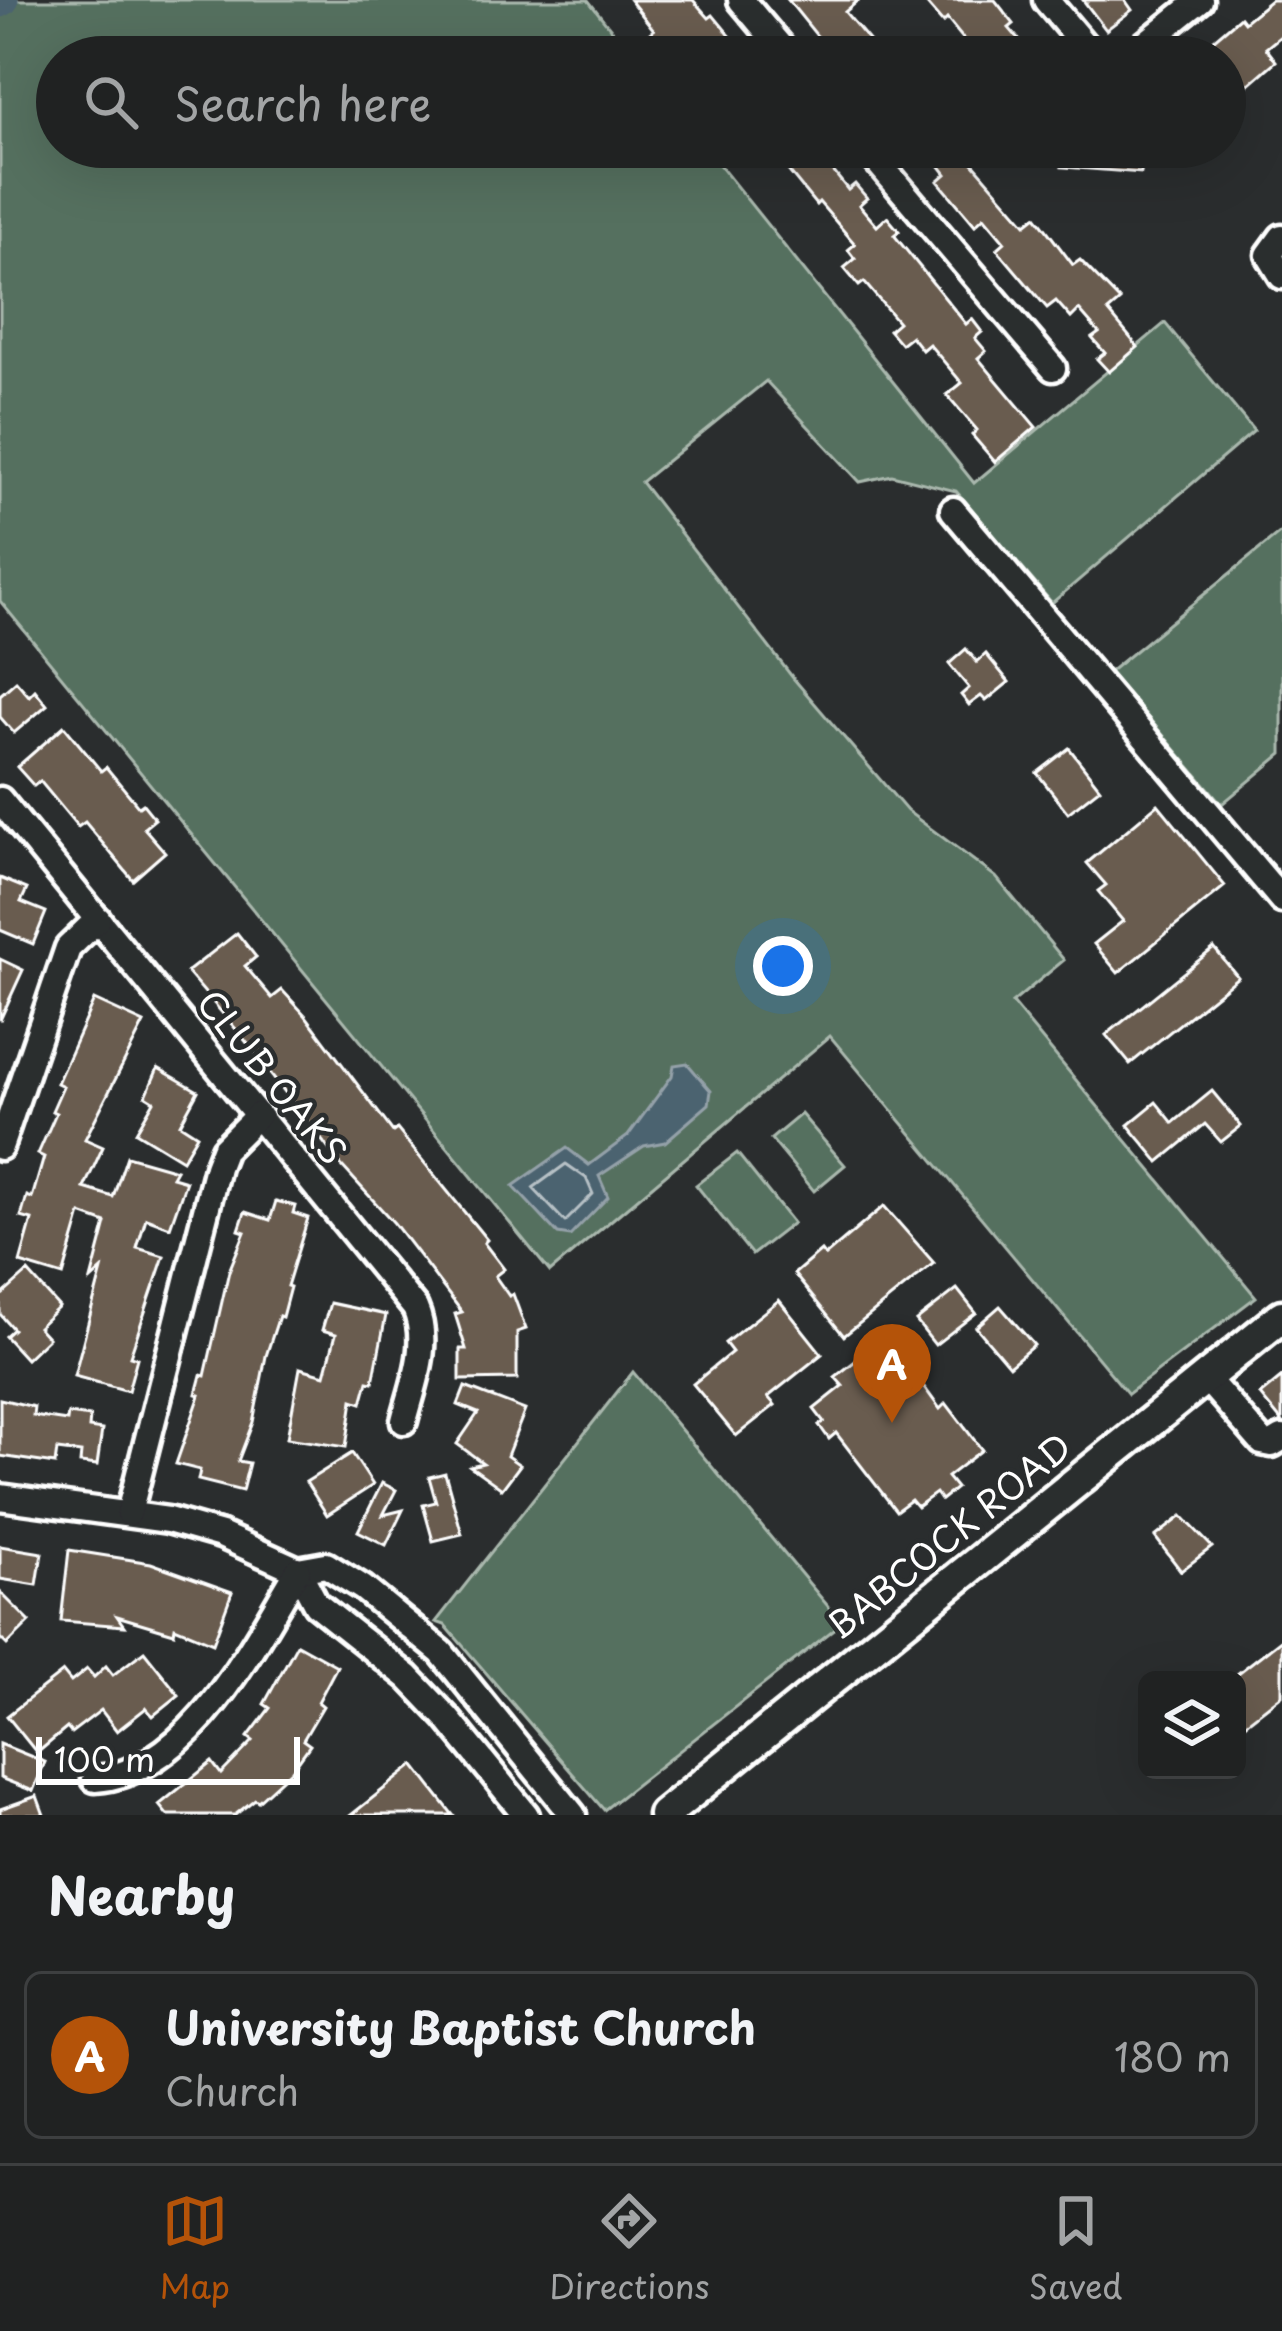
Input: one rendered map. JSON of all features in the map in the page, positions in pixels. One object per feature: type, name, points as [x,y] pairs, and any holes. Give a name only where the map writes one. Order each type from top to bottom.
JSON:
[{"type":"main road","name":"BABCOCK ROAD","points":[[664,1815],[1282,1316]]},
{"type":"street","points":[[741,0],[771,36]]},
{"type":"street","points":[[1046,0],[1076,36]]},
{"type":"street","points":[[1155,36],[1200,0]]},
{"type":"street","points":[[884,168],[1053,368]]},
{"type":"street","points":[[1282,237],[1269,255],[1282,276]]},
{"type":"street","points":[[953,510],[1282,899]]},
{"type":"street","name":"CLUB OAKS","points":[[0,800],[415,1308],[422,1332],[421,1355],[404,1421]]},
{"type":"street","points":[[0,1147],[68,948],[98,919]]},
{"type":"street","points":[[129,1513],[217,1167],[224,1149],[258,1115]]},
{"type":"street","points":[[1206,1378],[1262,1442],[1272,1444],[1282,1438]]},
{"type":"street","points":[[0,1497],[129,1513],[221,1535],[298,1570],[326,1564],[441,1652],[573,1815]]},
{"type":"street","points":[[95,1779],[118,1778],[134,1770],[200,1719],[227,1687],[298,1570]]},
{"type":"street","points":[[298,1570],[316,1604],[408,1677],[526,1815]]},
{"type":"green space","points":[[0,0],[588,0],[616,36],[36,36],[36,168],[722,168],[974,483],[1165,323],[1254,431],[1052,603],[956,491],[892,475],[860,482],[766,381],[641,482],[793,678],[907,811],[996,877],[1064,960],[1012,1003],[1256,1297],[1128,1394],[830,1036],[550,1272],[0,601]]},
{"type":"green space","points":[[1282,531],[1282,754],[1222,804],[1109,672]]},
{"type":"green space","points":[[801,1114],[845,1165],[814,1191],[771,1139]]},
{"type":"green space","points":[[737,1153],[793,1223],[752,1255],[696,1185]]},
{"type":"green space","points":[[633,1372],[842,1623],[604,1810],[445,1625],[436,1622]]},
{"type":"water","points":[[687,1063],[711,1091],[709,1104],[665,1142],[644,1146],[599,1176],[608,1197],[570,1236],[558,1234],[513,1186],[567,1148],[589,1165],[628,1136],[672,1076],[674,1065]]},
{"type":"building","points":[[630,0],[693,0],[730,36],[655,36]]},
{"type":"building","points":[[788,0],[859,0],[845,12],[865,36],[817,36]]},
{"type":"building","points":[[923,0],[995,0],[1014,24],[1009,28],[1016,36],[961,36],[947,19],[943,23]]},
{"type":"building","points":[[1083,0],[1125,0],[1132,10],[1106,30]]},
{"type":"building","points":[[1271,0],[1282,0],[1282,35],[1266,48],[1276,61],[1248,85],[1246,36],[1218,36],[1240,17],[1244,22]]},
{"type":"building","points":[[786,168],[831,168],[848,190],[855,184],[867,198],[859,205],[877,226],[887,217],[899,231],[894,235],[966,324],[972,319],[982,332],[975,338],[986,351],[978,358],[1036,427],[995,462],[972,435],[977,430],[947,395],[962,383],[929,344],[922,350],[911,336],[901,344],[889,330],[898,322],[864,282],[859,286],[844,268],[855,259],[848,250],[855,244],[819,202],[816,205]]},
{"type":"building","points":[[941,168],[977,168],[1026,224],[1036,216],[1073,265],[1080,260],[1120,301],[1108,311],[1138,347],[1109,372],[1097,359],[1105,353],[1092,338],[1099,333],[1079,310],[1071,318],[1056,301],[1047,308],[997,249],[1005,242],[984,217],[975,225],[938,181],[946,174]]},
{"type":"building","points":[[1075,168],[1141,168],[1141,173]]},
{"type":"building","points":[[966,649],[977,662],[986,654],[1009,682],[986,701],[981,696],[969,705],[961,695],[969,688],[949,664]]},
{"type":"building","points":[[16,681],[29,696],[35,690],[47,705],[14,733],[0,717],[0,695]]},
{"type":"building","points":[[64,726],[101,771],[106,767],[155,819],[144,828],[165,852],[133,880],[85,822],[78,827],[40,781],[34,786],[17,767]]},
{"type":"building","points":[[1069,748],[1100,788],[1068,813],[1037,773]]},
{"type":"building","points":[[1158,804],[1225,886],[1118,973],[1094,944],[1123,921],[1098,891],[1106,885],[1087,863]]},
{"type":"building","points":[[0,878],[27,889],[21,902],[46,912],[33,944],[0,930]]},
{"type":"building","points":[[237,933],[256,957],[245,966],[272,998],[282,990],[306,1016],[393,1132],[397,1129],[487,1240],[484,1243],[504,1269],[495,1276],[509,1296],[513,1294],[526,1329],[517,1332],[517,1379],[460,1380],[460,1349],[466,1349],[455,1314],[462,1312],[187,972]]},
{"type":"building","points":[[1214,948],[1238,977],[1130,1064],[1106,1035]]},
{"type":"building","points":[[0,959],[23,970],[0,1020]]},
{"type":"building","points":[[94,1000],[144,1023],[85,1139],[103,1147],[84,1188],[113,1197],[127,1156],[176,1170],[172,1177],[186,1181],[170,1227],[146,1218],[137,1248],[164,1256],[130,1356],[137,1358],[128,1391],[74,1376],[102,1270],[91,1280],[106,1223],[81,1214],[63,1276],[20,1263],[32,1220],[21,1217],[27,1196],[32,1198],[44,1157],[38,1154],[56,1113],[52,1111],[63,1086],[57,1083]]},
{"type":"building","points":[[158,1068],[198,1091],[180,1124],[197,1135],[182,1160],[136,1132],[154,1101],[146,1096]]},
{"type":"building","points":[[1212,1091],[1241,1126],[1221,1142],[1205,1124],[1159,1162],[1128,1125],[1156,1102],[1173,1123]]},
{"type":"building","points":[[276,1201],[295,1206],[293,1213],[308,1218],[282,1317],[266,1356],[253,1422],[238,1461],[249,1463],[242,1491],[198,1480],[200,1470],[176,1464],[200,1395],[196,1394],[201,1375],[205,1376],[229,1271],[245,1232],[239,1230],[245,1212],[270,1220]]},
{"type":"building","points":[[884,1206],[934,1263],[844,1336],[794,1274],[821,1251],[825,1256]]},
{"type":"building","points":[[28,1272],[59,1307],[38,1327],[48,1338],[26,1359],[5,1336],[13,1329],[0,1314],[0,1297]]},
{"type":"building","points":[[957,1289],[976,1313],[935,1345],[916,1321]]},
{"type":"building","points":[[779,1300],[822,1354],[768,1397],[775,1405],[736,1436],[693,1384],[732,1352],[725,1343]]},
{"type":"building","points":[[330,1303],[386,1315],[373,1382],[368,1381],[362,1403],[353,1400],[346,1447],[287,1438],[300,1368],[325,1375],[336,1334],[322,1330]]},
{"type":"building","points":[[1000,1306],[1034,1345],[1009,1366],[976,1327]]},
{"type":"building","points":[[887,1336],[940,1409],[946,1403],[982,1450],[947,1477],[956,1488],[941,1500],[936,1493],[917,1507],[911,1500],[896,1511],[836,1433],[829,1439],[814,1409],[843,1386],[835,1377]]},
{"type":"building","points":[[1282,1377],[1282,1422],[1260,1395]]},
{"type":"building","points":[[465,1387],[525,1410],[507,1456],[520,1465],[502,1489],[470,1466],[483,1463],[457,1444],[478,1413],[458,1405]]},
{"type":"building","points":[[0,1399],[34,1407],[33,1416],[67,1421],[68,1414],[90,1417],[89,1428],[102,1430],[97,1465],[80,1463],[81,1453],[57,1450],[55,1464],[0,1456]]},
{"type":"building","points":[[352,1453],[373,1485],[327,1515],[306,1482]]},
{"type":"building","points":[[445,1473],[462,1534],[433,1541],[423,1505],[436,1502],[429,1477]]},
{"type":"building","points":[[382,1483],[396,1490],[383,1515],[403,1510],[386,1545],[358,1531]]},
{"type":"building","points":[[1182,1516],[1212,1547],[1181,1571],[1155,1537]]},
{"type":"building","points":[[0,1546],[42,1553],[37,1585],[0,1579]]},
{"type":"building","points":[[69,1550],[151,1563],[232,1592],[213,1643],[175,1627],[174,1633],[117,1616],[124,1626],[61,1621]]},
{"type":"building","points":[[0,1592],[30,1622],[7,1645],[0,1638]]},
{"type":"building","points":[[1282,1639],[1282,1695],[1246,1723],[1246,1671],[1241,1671]]},
{"type":"building","points":[[297,1644],[337,1666],[318,1702],[323,1706],[303,1740],[310,1745],[292,1770],[235,1815],[167,1815],[159,1805],[212,1762],[221,1774],[253,1741],[248,1737],[270,1708],[264,1704]]},
{"type":"building","points":[[144,1651],[179,1695],[153,1716],[146,1708],[117,1731],[101,1710],[71,1733],[67,1728],[37,1753],[7,1716],[63,1672],[71,1682],[87,1669],[94,1677],[106,1666],[113,1675]]},
{"type":"building","points":[[0,1744],[45,1762],[33,1791],[0,1778]]},
{"type":"building","points":[[414,1765],[453,1815],[351,1815]]},
{"type":"building","points":[[37,1796],[44,1815],[0,1815],[0,1809]]},
{"type":"place","name":"University Baptist Church","points":[[892,1423]]}]
